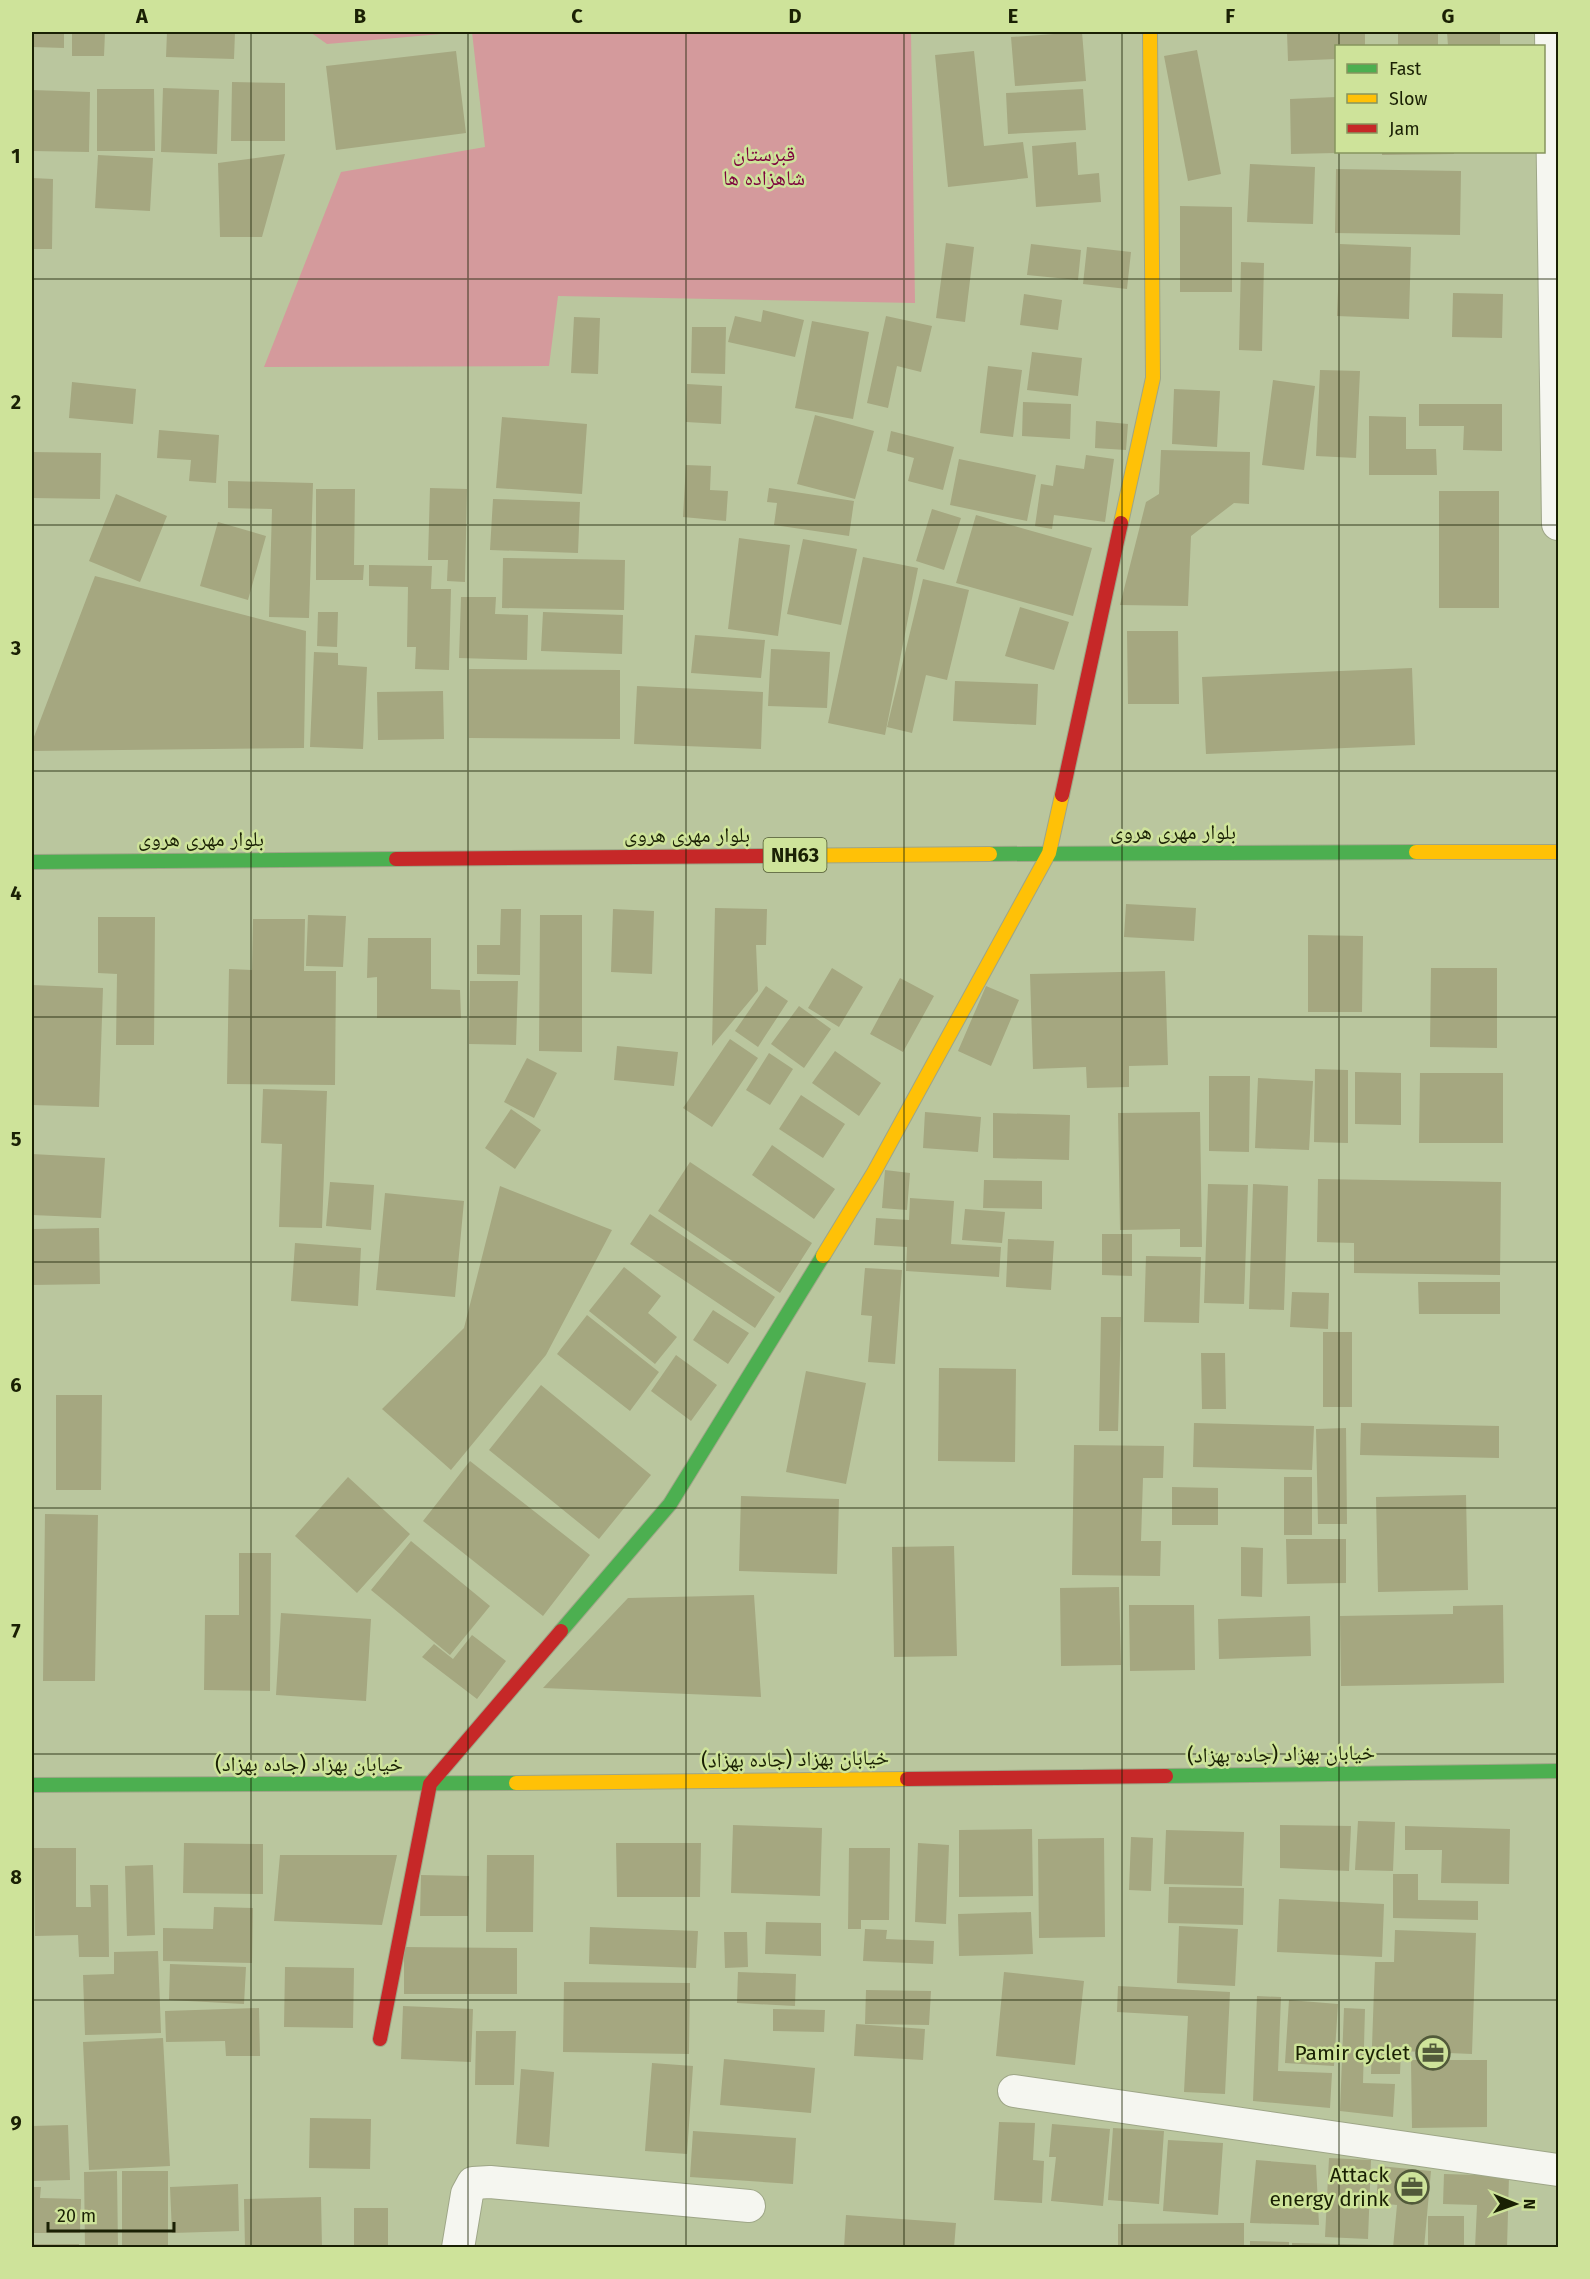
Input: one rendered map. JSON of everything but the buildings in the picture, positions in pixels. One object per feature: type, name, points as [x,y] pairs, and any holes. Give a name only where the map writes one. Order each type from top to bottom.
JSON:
[{"type":"main road","points":[[380,2039],[430,1784],[670,1504],[873,1174],[1049,853],[1154,378],[1150,32]]},
{"type":"main road","name":"بلوار مهری هروی","points":[[32,861],[1049,853],[1558,852]]},
{"type":"main road","name":"خیابان بهزاد (جاده بهزاد)","points":[[32,1785],[430,1784],[1558,1771]]},
{"type":"street","points":[[1551,32],[1558,524]]},
{"type":"street","points":[[1014,2091],[1558,2170]]},
{"type":"street","points":[[458,2247],[467,2194],[473,2183],[490,2182],[749,2206]]},
{"type":"green space","points":[[310,32],[464,32],[327,44]]},
{"type":"green space","name":"قبرستان شاهزاده ها","points":[[472,32],[911,32],[915,303],[558,296],[549,366],[264,367],[341,172],[485,147]]},
{"type":"traffic: fast","points":[[990,854],[1416,852]]},
{"type":"traffic: fast","points":[[32,862],[396,859]]},
{"type":"traffic: fast","points":[[561,1631],[670,1504],[823,1256]]},
{"type":"traffic: fast","points":[[1166,1776],[1558,1771]]},
{"type":"traffic: fast","points":[[32,1785],[516,1783]]},
{"type":"traffic: slow","points":[[1121,523],[1153,378],[1150,32]]},
{"type":"traffic: slow","points":[[823,1256],[873,1174],[1049,853],[1062,795]]},
{"type":"traffic: slow","points":[[1416,852],[1558,852]]},
{"type":"traffic: slow","points":[[762,856],[990,854]]},
{"type":"traffic: slow","points":[[516,1783],[907,1779]]},
{"type":"traffic: jam","points":[[1062,795],[1121,523]]},
{"type":"traffic: jam","points":[[396,859],[762,856]]},
{"type":"traffic: jam","points":[[380,2039],[430,1784],[561,1631]]},
{"type":"traffic: jam","points":[[907,1779],[1166,1776]]},
{"type":"place","name":"Pamir cyclet","points":[[1433,2053]]},
{"type":"place","name":"Attack energy drink","points":[[1412,2187]]}]
